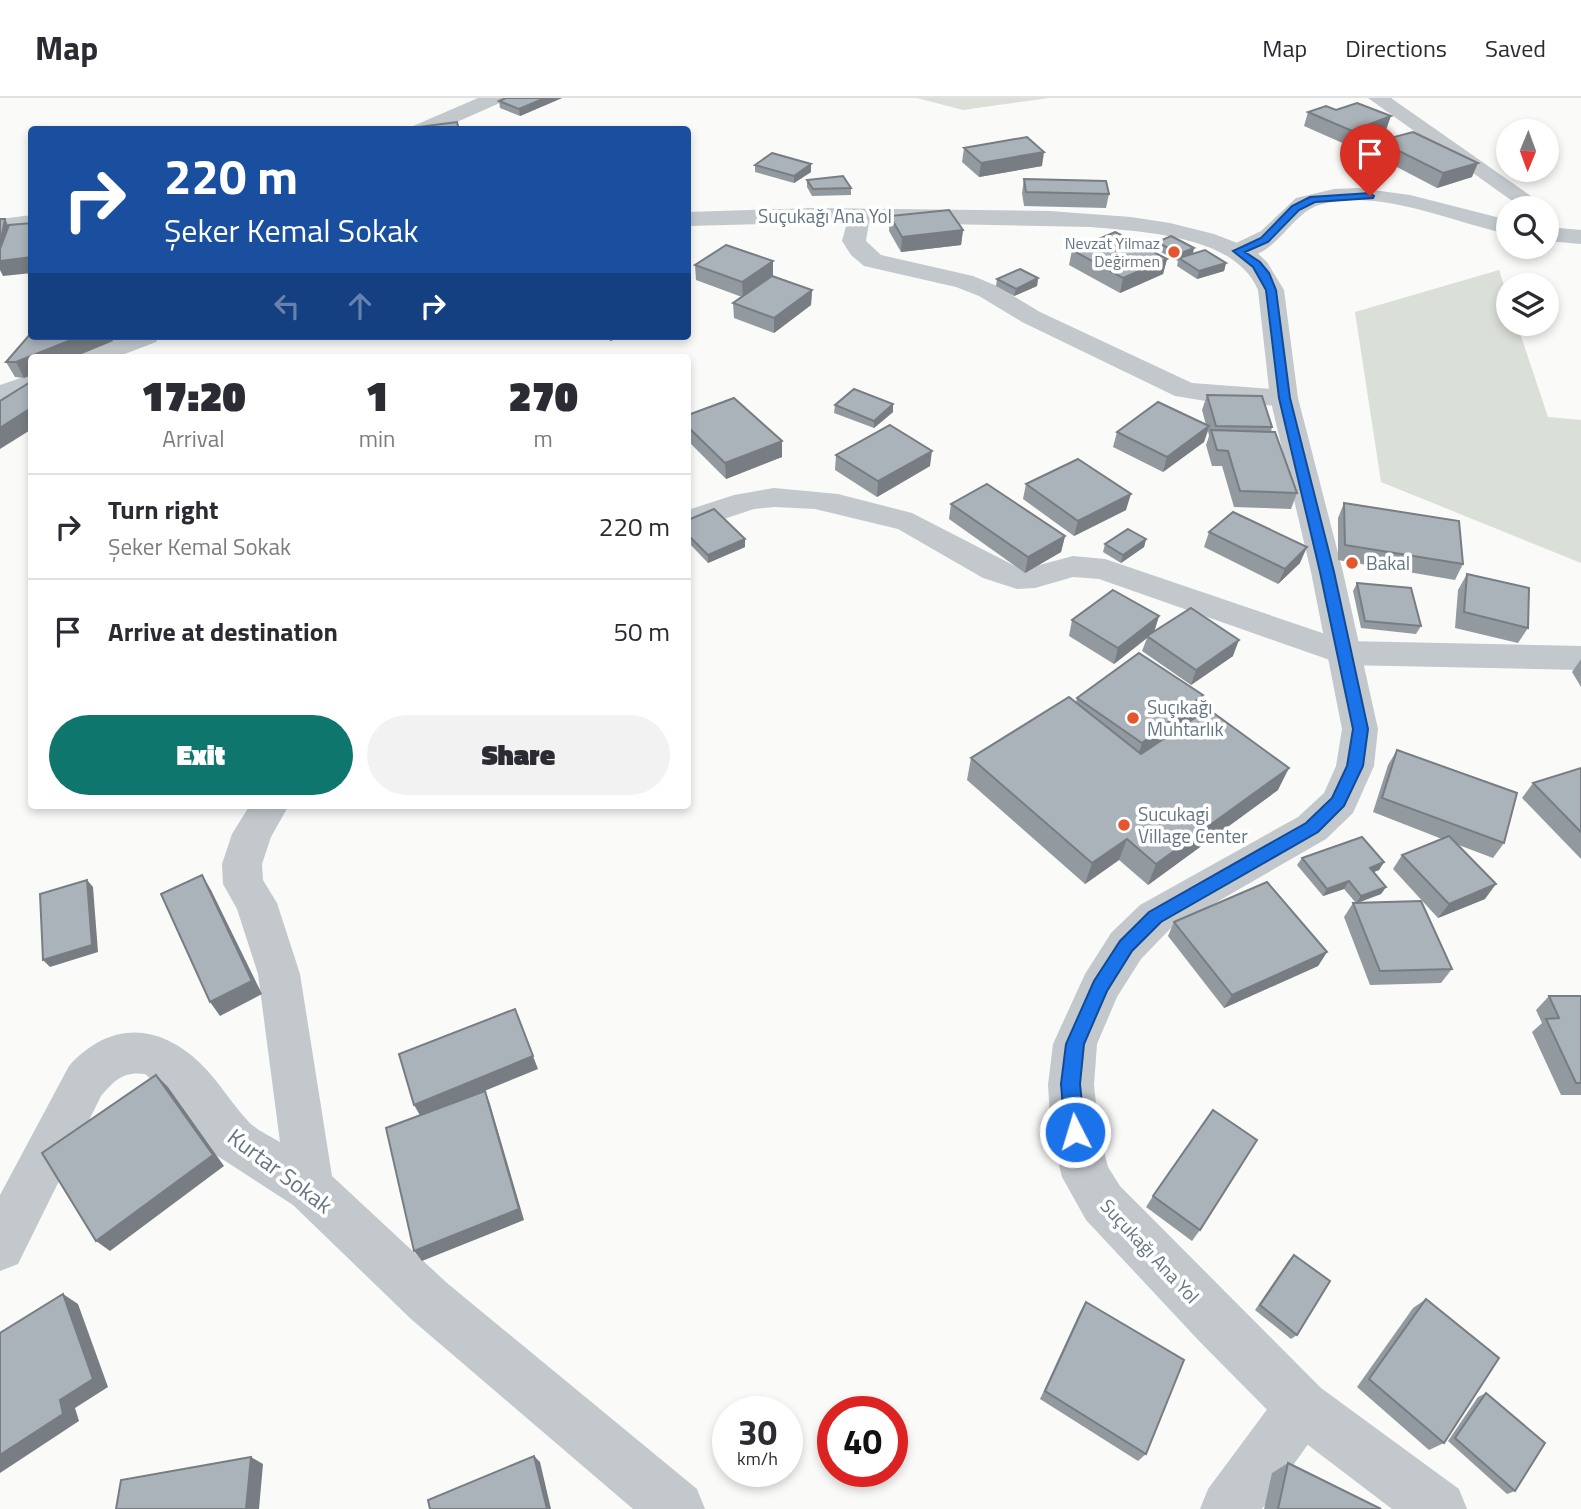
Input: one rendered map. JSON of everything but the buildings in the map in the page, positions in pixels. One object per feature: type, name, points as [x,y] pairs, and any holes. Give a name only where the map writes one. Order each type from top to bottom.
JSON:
[{"type":"street","points":[[429,126],[495,98]]},
{"type":"street","points":[[1378,98],[1520,196]]},
{"type":"street","points":[[1238,251],[1265,240],[1295,208],[1313,199],[1340,196],[1402,200],[1496,224]]},
{"type":"street","points":[[858,215],[854,241],[859,250],[873,261],[964,281],[988,291],[1031,317],[1185,390],[1218,396],[1284,398]]},
{"type":"street","name":"Suçukağı Ana Yol","points":[[691,219],[858,215],[1124,223],[1189,236],[1238,251],[1257,265],[1265,275],[1271,290],[1284,398],[1360,729],[1355,766],[1339,802],[1312,828],[1155,917],[1126,946],[1100,987],[1075,1044],[1071,1084],[1075,1132],[1086,1177],[1103,1203],[1302,1407],[1439,1509]]},
{"type":"street","points":[[0,226],[28,222]]},
{"type":"street","points":[[1559,232],[1581,237]]},
{"type":"street","points":[[1559,244],[1574,263]]},
{"type":"street","points":[[101,354],[137,340]]},
{"type":"street","points":[[0,395],[28,384]]},
{"type":"street","points":[[691,520],[742,500],[785,495],[815,498],[920,526],[998,572],[1015,578],[1042,577],[1077,565],[1105,570],[1344,653],[1581,658]]},
{"type":"street","points":[[268,809],[252,834],[242,864],[243,884],[256,903],[279,974],[310,1188]]},
{"type":"street","name":"Kurtar Sokak","points":[[0,1245],[85,1081],[100,1064],[116,1055],[134,1052],[156,1055],[184,1078],[233,1139],[310,1188],[429,1301],[677,1509]]},
{"type":"street","points":[[1228,1509],[1302,1407]]},
{"type":"shaded area","points":[[917,98],[1049,98],[963,110]]},
{"type":"shaded area","points":[[1499,270],[1500,273],[1496,273],[1496,336],[1521,336],[1548,417],[1581,420],[1581,563],[1381,482],[1355,312]]},
{"type":"place","name":"Nevzat Yilmaz Değirmen","points":[[1174,252]]},
{"type":"place","name":"Bakal","points":[[1352,563]]},
{"type":"place","name":"Suçıkağı Muhtarlık","points":[[1133,718]]},
{"type":"place","name":"Sucukagi Village Center","points":[[1124,825]]},
{"type":"route","points":[[1075,1132],[1071,1084],[1075,1044],[1100,987],[1126,946],[1155,917],[1312,828],[1339,802],[1355,766],[1360,729],[1327,572],[1284,398],[1271,290],[1257,265],[1238,251],[1265,240],[1295,208],[1313,199],[1370,196]]}]
